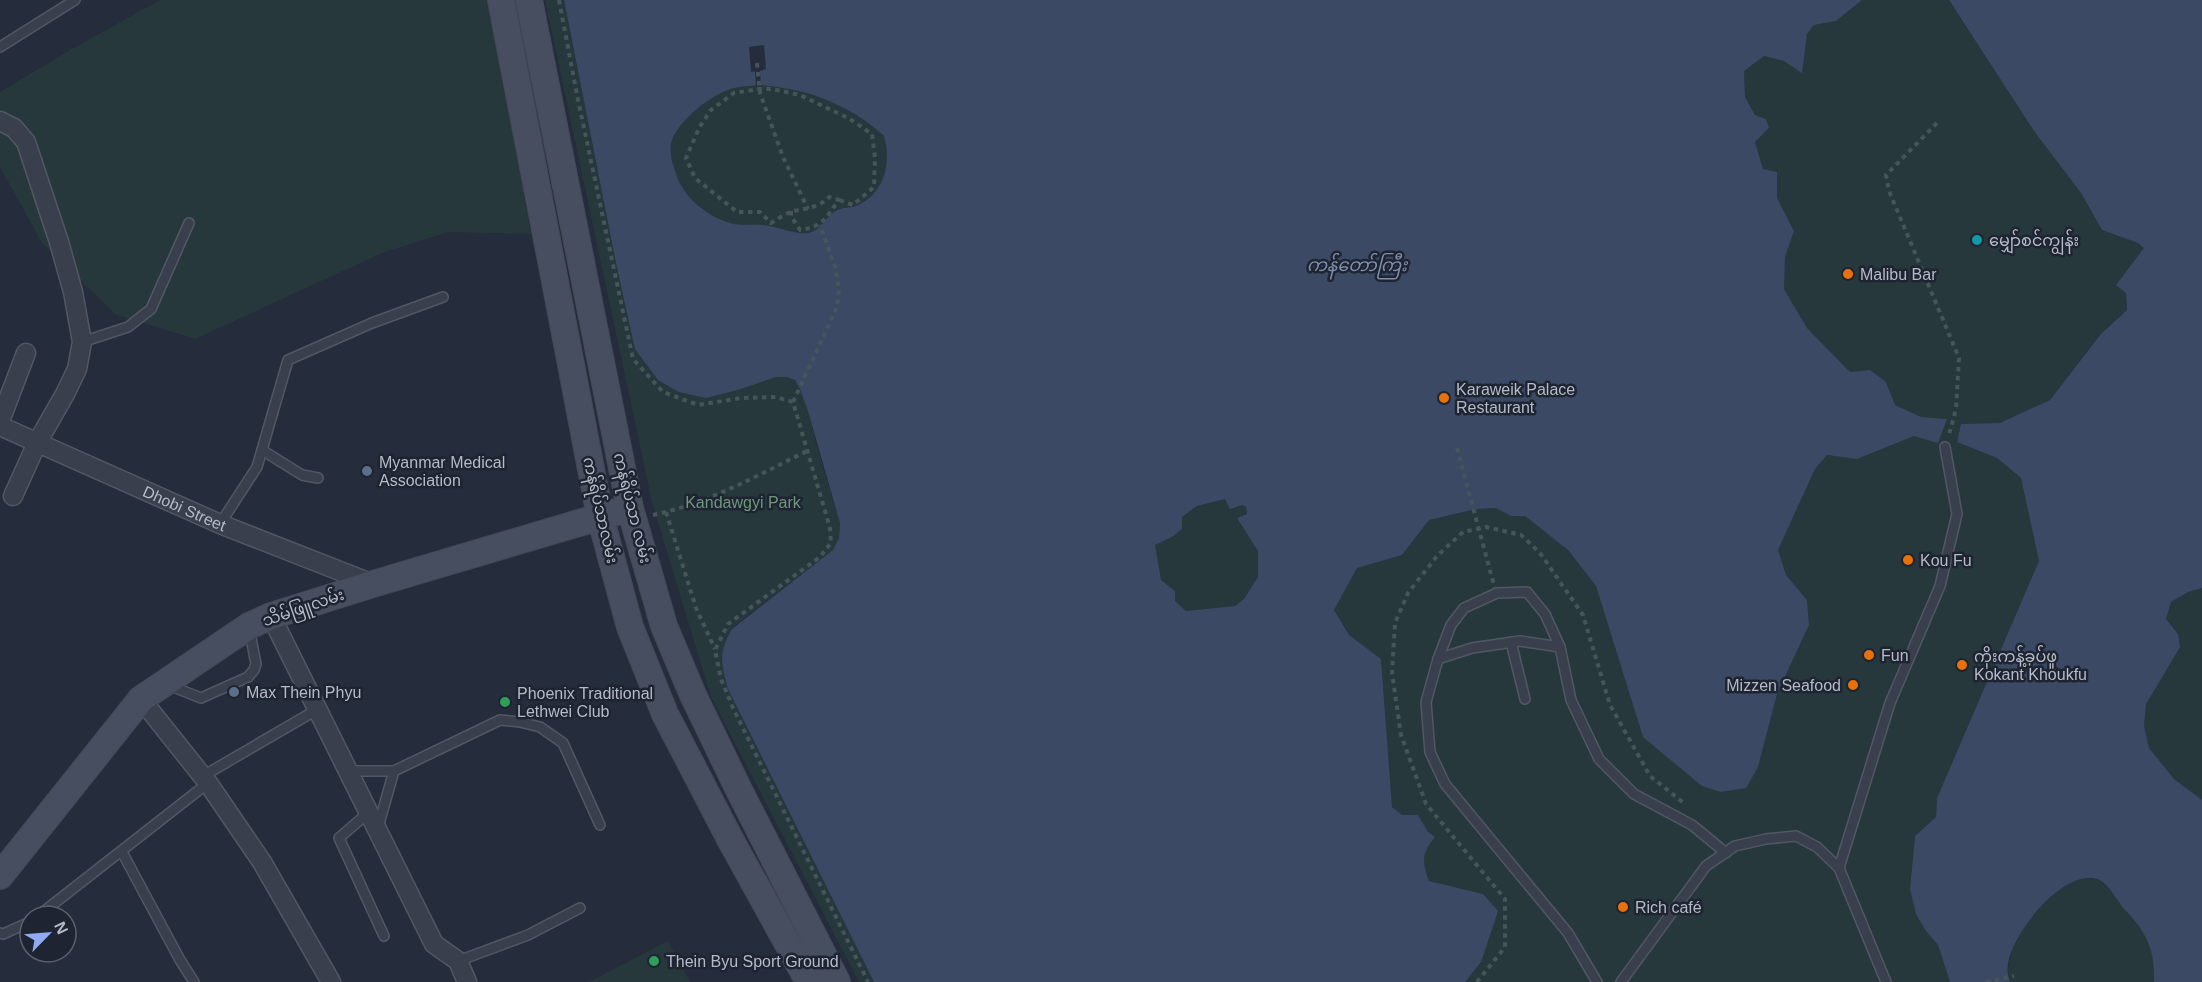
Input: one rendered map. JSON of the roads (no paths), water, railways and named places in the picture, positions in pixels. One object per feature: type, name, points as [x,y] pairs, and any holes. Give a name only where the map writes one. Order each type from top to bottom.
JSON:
[{"type":"main road","name":"ကန်ရိပ်သာလမ်း","points":[[501,0],[600,516],[630,627],[665,714],[730,839],[809,982]]},
{"type":"main road","name":"ကန်ရိပ်သာ လမ်း","points":[[529,0],[630,508],[664,626],[693,695],[740,792],[837,982]]},
{"type":"main road","name":"သိမ်ဖြူလမ်း","points":[[0,876],[141,699],[260,621],[374,584],[630,508]]},
{"type":"street","points":[[0,121],[14,128],[26,142],[59,242],[82,342],[73,377],[37,443],[13,496]]},
{"type":"street","points":[[0,420],[26,353]]},
{"type":"street","name":"Dhobi Street","points":[[0,426],[220,524],[374,584]]},
{"type":"street","points":[[260,621],[318,709],[434,944],[458,961],[467,982]]},
{"type":"street","points":[[141,699],[206,780],[262,862],[331,982]]},
{"type":"lane","points":[[0,47],[75,0]]},
{"type":"lane","points":[[82,342],[128,327],[151,309],[189,223]]},
{"type":"lane","points":[[220,524],[257,467],[288,360],[372,323],[443,297]]},
{"type":"lane","points":[[1839,868],[1890,703],[1940,586],[1957,514],[1945,447]]},
{"type":"lane","points":[[262,450],[302,475],[318,478]]},
{"type":"lane","points":[[1597,982],[1568,933],[1445,784],[1430,752],[1426,702],[1438,659],[1451,625],[1464,608],[1497,593],[1527,592],[1545,615],[1560,646],[1571,700],[1599,759],[1634,794],[1692,825],[1726,853]]},
{"type":"lane","points":[[163,683],[201,698],[249,677],[255,664],[260,621]]},
{"type":"lane","points":[[1438,659],[1472,648],[1520,641],[1560,646]]},
{"type":"lane","points":[[1511,642],[1525,699]]},
{"type":"lane","points":[[54,904],[122,852],[206,780],[318,709]]},
{"type":"lane","points":[[349,771],[394,771],[500,720],[530,724],[540,727],[562,743],[600,825]]},
{"type":"lane","points":[[377,829],[394,771]]},
{"type":"lane","points":[[369,812],[339,838],[384,936]]},
{"type":"lane","points":[[1621,982],[1706,866],[1735,846],[1766,839],[1796,836],[1817,847],[1839,868],[1886,982]]},
{"type":"lane","points":[[122,852],[194,982]]},
{"type":"lane","points":[[458,961],[528,935],[580,908]]},
{"type":"lane","points":[[0,933],[3,934],[18,927]]},
{"type":"water","name":"ကန်တော်ကြီး","points":[[564,0],[1862,0],[1836,21],[1814,25],[1807,34],[1802,73],[1784,61],[1764,56],[1744,71],[1745,97],[1755,115],[1766,119],[1769,128],[1755,142],[1763,169],[1777,172],[1777,198],[1794,231],[1785,257],[1784,289],[1807,328],[1850,372],[1870,370],[1886,382],[1895,405],[1921,417],[1947,419],[1938,443],[1914,436],[1857,459],[1827,455],[1815,469],[1778,550],[1786,575],[1807,600],[1809,625],[1777,694],[1758,767],[1746,788],[1721,792],[1702,786],[1643,737],[1596,586],[1568,550],[1525,516],[1511,516],[1496,508],[1476,509],[1429,520],[1402,555],[1357,568],[1334,610],[1349,635],[1381,659],[1392,807],[1402,815],[1418,815],[1428,832],[1435,837],[1427,848],[1424,858],[1429,881],[1483,894],[1498,911],[1481,962],[1465,982],[874,982],[728,689],[722,665],[724,645],[732,629],[833,550],[839,538],[840,523],[808,411],[795,380],[787,377],[776,377],[706,398],[679,392],[658,380],[635,349]],"holes":[[[761,85],[798,91],[825,99],[856,115],[884,136],[886,168],[879,187],[872,195],[853,207],[835,211],[817,229],[808,233],[792,232],[763,225],[732,223],[712,215],[692,200],[678,179],[672,161],[671,143],[680,126],[697,109],[716,96],[734,88]],[[1225,499],[1230,509],[1242,505],[1246,507],[1247,514],[1237,518],[1258,551],[1258,577],[1244,599],[1235,606],[1186,611],[1175,601],[1175,591],[1161,580],[1155,545],[1182,529],[1182,517],[1197,506]]]},
{"type":"water","points":[[1949,0],[2202,0],[2202,588],[2188,592],[2171,602],[2166,619],[2178,634],[2180,647],[2146,704],[2144,726],[2149,748],[2174,779],[2202,800],[2202,982],[2154,982],[2153,961],[2145,936],[2109,889],[2097,879],[2083,879],[2069,884],[2041,906],[2029,921],[2012,951],[2008,967],[2010,982],[1950,982],[1938,945],[1916,914],[1910,889],[1915,836],[1936,817],[1937,798],[2039,561],[2021,478],[1997,458],[1957,442],[1961,424],[2000,423],[2050,400],[2101,334],[2127,310],[2126,293],[2116,285],[2144,248],[2138,243],[2102,230],[2081,193],[2034,131]]},
{"type":"place","name":"မျှော်စင်ကျွန်း","points":[[1977,240]]},
{"type":"place","name":"Malibu Bar","points":[[1848,274]]},
{"type":"place","name":"Karaweik Palace Restaurant","points":[[1444,398]]},
{"type":"place","name":"Myanmar Medical Association","points":[[367,471]]},
{"type":"place","name":"Kou Fu","points":[[1908,560]]},
{"type":"place","name":"Fun","points":[[1869,655]]},
{"type":"place","name":"ကိုးကန့်ခုပ်ဖူ Kokant Khoukfu","points":[[1962,665]]},
{"type":"place","name":"Mizzen Seafood","points":[[1853,685]]},
{"type":"place","name":"Max Thein Phyu","points":[[234,692]]},
{"type":"place","name":"Phoenix Traditional Lethwei Club","points":[[505,702]]},
{"type":"place","name":"Rich café","points":[[1623,907]]},
{"type":"place","name":"Thein Byu Sport Ground","points":[[654,961]]},
{"type":"park label","name":"Kandawgyi Park","points":[[743,502]]}]
